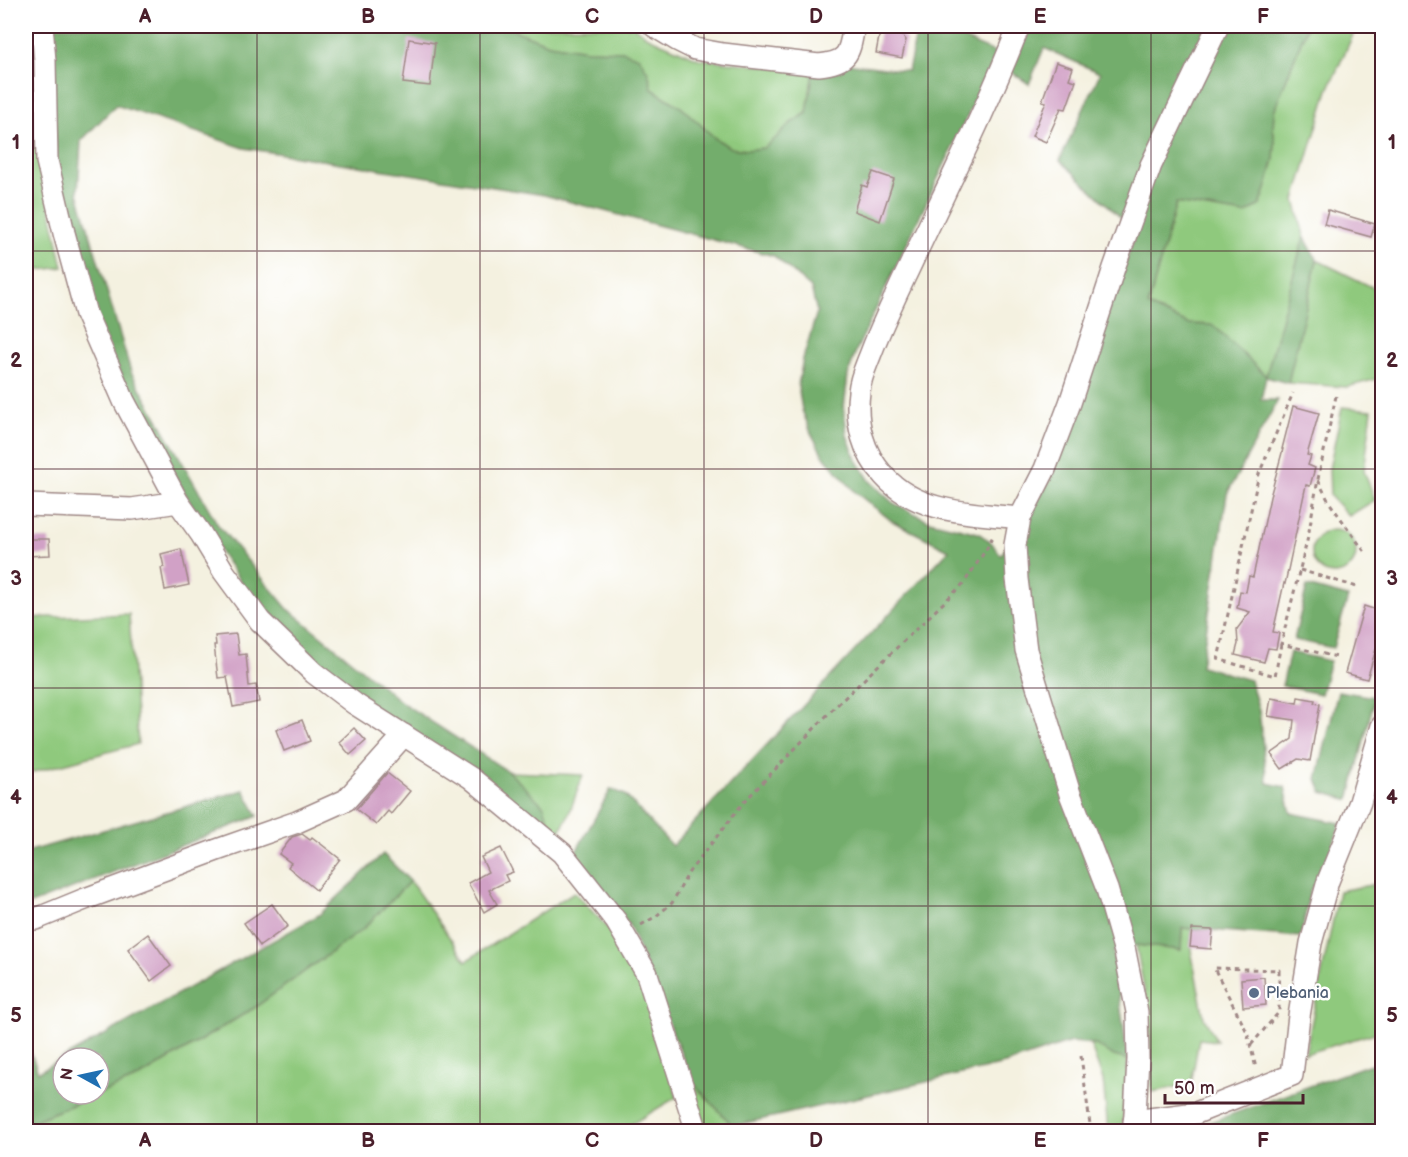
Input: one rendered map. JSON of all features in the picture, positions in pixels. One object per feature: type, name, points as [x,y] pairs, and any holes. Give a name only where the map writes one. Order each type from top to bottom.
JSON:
[{"type":"street","points":[[42,26],[47,161],[86,314],[124,400],[178,502],[224,572],[260,621],[314,673],[355,704],[471,778],[562,853],[616,921],[646,974],[697,1131]]},
{"type":"street","points":[[654,26],[695,49],[819,65],[832,64],[847,54],[850,50],[854,26]]},
{"type":"street","points":[[1012,517],[952,511],[928,504],[896,486],[884,477],[868,452],[862,439],[858,406],[862,376],[880,329],[997,82],[1019,26]]},
{"type":"street","points":[[1218,26],[1151,165],[1045,469],[1012,517],[1026,650],[1070,794],[1107,889],[1125,952],[1137,1012],[1138,1059],[1134,1126],[1196,1113],[1292,1075],[1311,943],[1328,881],[1360,802],[1383,726]]},
{"type":"street","points":[[26,505],[132,509],[178,502]]},
{"type":"street","points":[[36,919],[84,899],[297,822],[346,800],[404,735]]},
{"type":"path","points":[[1293,393],[1259,474],[1218,659],[1275,676],[1308,537],[1336,396]]},
{"type":"path","points":[[1318,479],[1329,502],[1367,555]]},
{"type":"path","points":[[623,934],[655,917],[672,903],[689,872],[743,802],[832,710],[964,582],[1012,517]]},
{"type":"path","points":[[1300,570],[1357,587]]},
{"type":"path","points":[[1281,644],[1337,657]]},
{"type":"path","points":[[1251,1045],[1278,1012],[1279,970],[1214,968],[1247,1032],[1261,1087]]},
{"type":"path","points":[[1081,1056],[1091,1131]]},
{"type":"green space","points":[[43,26],[503,26],[549,44],[587,50],[623,51],[639,57],[648,72],[652,89],[681,107],[716,139],[731,148],[747,150],[764,148],[791,123],[807,113],[815,59],[908,71],[918,26],[932,26],[1016,61],[1028,26],[1307,26],[1274,111],[1274,159],[1260,205],[1245,214],[1176,203],[1148,306],[1188,324],[1213,325],[1266,376],[1304,236],[1317,260],[1288,383],[1266,377],[1261,400],[1278,400],[1227,494],[1201,666],[1250,680],[1259,710],[1267,783],[1285,787],[1291,813],[1341,823],[1323,872],[1310,891],[1301,937],[1182,928],[1181,950],[1136,945],[1113,951],[1128,1060],[1114,1056],[1094,1044],[1071,1042],[1005,1064],[733,1126],[693,1083],[629,925],[573,857],[611,789],[625,795],[672,846],[949,550],[892,521],[855,492],[823,455],[811,433],[802,410],[798,385],[817,312],[811,288],[774,256],[544,195],[244,148],[116,105],[81,141],[78,193],[131,372],[218,525],[287,608],[404,704],[509,772],[544,806],[555,841],[325,672],[250,595],[216,546],[131,402],[98,321],[69,231],[56,156]],"holes":[[[1044,48],[1100,73],[1060,160],[1136,232],[1048,483],[1001,555],[991,542],[978,533],[930,521],[893,503],[870,481],[855,457],[847,435],[844,408],[848,375],[856,351],[994,60],[1029,84]]]},
{"type":"green space","points":[[503,26],[633,26],[648,37],[699,59],[813,71],[807,113],[791,123],[764,148],[747,150],[731,148],[716,139],[681,107],[652,89],[648,72],[623,51],[587,50],[549,44]]},
{"type":"green space","points":[[1307,26],[1357,26],[1328,90],[1295,200],[1304,236],[1266,377],[1213,325],[1188,324],[1148,306],[1176,203],[1245,214],[1260,205],[1274,159],[1274,111]]},
{"type":"green space","points":[[26,96],[63,267],[26,272]]},
{"type":"green space","points":[[1317,260],[1382,292],[1382,339],[1377,379],[1347,387],[1288,383]]},
{"type":"green space","points":[[1342,407],[1372,410],[1364,471],[1375,500],[1349,516],[1330,496],[1329,469]]},
{"type":"green space","points":[[1334,530],[1343,531],[1350,536],[1355,543],[1355,561],[1350,568],[1343,573],[1334,574],[1325,573],[1318,568],[1313,561],[1312,552],[1313,543],[1318,536],[1325,531]]},
{"type":"green space","points":[[1307,586],[1348,597],[1333,648],[1294,640]]},
{"type":"green space","points":[[129,614],[138,744],[26,774],[26,618]]},
{"type":"green space","points":[[1290,652],[1330,661],[1321,694],[1282,686]]},
{"type":"green space","points":[[1338,691],[1375,697],[1349,800],[1322,792],[1317,779]]},
{"type":"green space","points":[[509,772],[583,775],[569,814],[555,841]]},
{"type":"green space","points":[[244,790],[258,816],[26,906],[26,852]]},
{"type":"green space","points":[[383,854],[410,881],[363,929],[254,1008],[138,1078],[111,1089],[111,1046],[84,1046],[319,915]]},
{"type":"green space","points":[[410,881],[466,961],[574,892],[620,941],[648,1000],[677,1097],[620,1131],[26,1132],[26,1124],[70,1106],[111,1106],[111,1089],[138,1078],[254,1008],[363,929]]},
{"type":"green space","points":[[1382,883],[1382,1031],[1305,1054],[1339,891]]},
{"type":"green space","points":[[1182,928],[1192,929],[1191,950],[1204,1018],[1217,1041],[1199,1039],[1191,1084],[1152,1092],[1149,1015],[1136,945],[1181,950]]},
{"type":"green space","points":[[26,1040],[38,1072],[51,1065],[51,1106],[69,1106],[26,1124]]},
{"type":"green space","points":[[1090,1044],[1128,1060],[1122,1131],[1108,1131],[1103,1080]]},
{"type":"green space","points":[[1382,1062],[1382,1131],[1194,1131],[1196,1127]]},
{"type":"green space","points":[[693,1083],[733,1126],[732,1131],[705,1131]]},
{"type":"building","points":[[881,26],[906,26],[902,58],[876,53]]},
{"type":"building","points":[[409,39],[435,43],[430,86],[403,83]]},
{"type":"building","points":[[1056,62],[1073,68],[1069,79],[1076,81],[1066,109],[1061,108],[1046,142],[1032,136],[1046,102],[1042,101]]},
{"type":"building","points":[[873,172],[894,179],[880,221],[854,211],[862,185],[867,187]]},
{"type":"building","points":[[1328,210],[1375,224],[1371,237],[1324,224]]},
{"type":"building","points":[[1293,406],[1319,413],[1307,455],[1311,456],[1308,465],[1315,468],[1310,486],[1306,485],[1273,632],[1279,633],[1276,649],[1268,648],[1264,662],[1235,655],[1238,644],[1237,629],[1250,612],[1237,608],[1240,591],[1246,592],[1249,576],[1253,577]]},
{"type":"building","points":[[26,539],[49,539],[50,555],[26,556]]},
{"type":"building","points":[[181,549],[189,585],[165,590],[161,554]]},
{"type":"building","points":[[1364,606],[1383,612],[1383,626],[1367,679],[1345,673]]},
{"type":"building","points":[[236,634],[239,655],[246,654],[249,686],[256,685],[259,702],[233,707],[227,677],[218,678],[214,645],[216,645],[215,636]]},
{"type":"building","points":[[1298,697],[1315,700],[1314,703],[1320,704],[1310,761],[1298,759],[1282,769],[1271,754],[1292,739],[1294,720],[1268,716],[1271,698],[1297,703]]},
{"type":"building","points":[[302,720],[310,741],[284,751],[276,730]]},
{"type":"building","points":[[354,728],[366,741],[350,755],[339,742]]},
{"type":"building","points":[[387,773],[410,791],[391,814],[388,811],[376,825],[356,809]]},
{"type":"building","points":[[302,834],[310,840],[312,837],[340,859],[316,890],[288,867],[291,863],[279,854],[292,837]]},
{"type":"building","points":[[501,848],[513,872],[505,875],[508,881],[489,890],[497,904],[484,912],[468,883],[488,872],[481,857]]},
{"type":"building","points":[[272,904],[288,926],[260,946],[244,923]]},
{"type":"building","points":[[1192,929],[1213,930],[1211,949],[1190,947]]},
{"type":"building","points":[[148,934],[171,966],[151,981],[128,949]]},
{"type":"building","name":"Plebania","points":[[1264,977],[1266,1005],[1243,1007],[1241,979]]},
{"type":"place","name":"Plebania","points":[[1254,993]]}]
